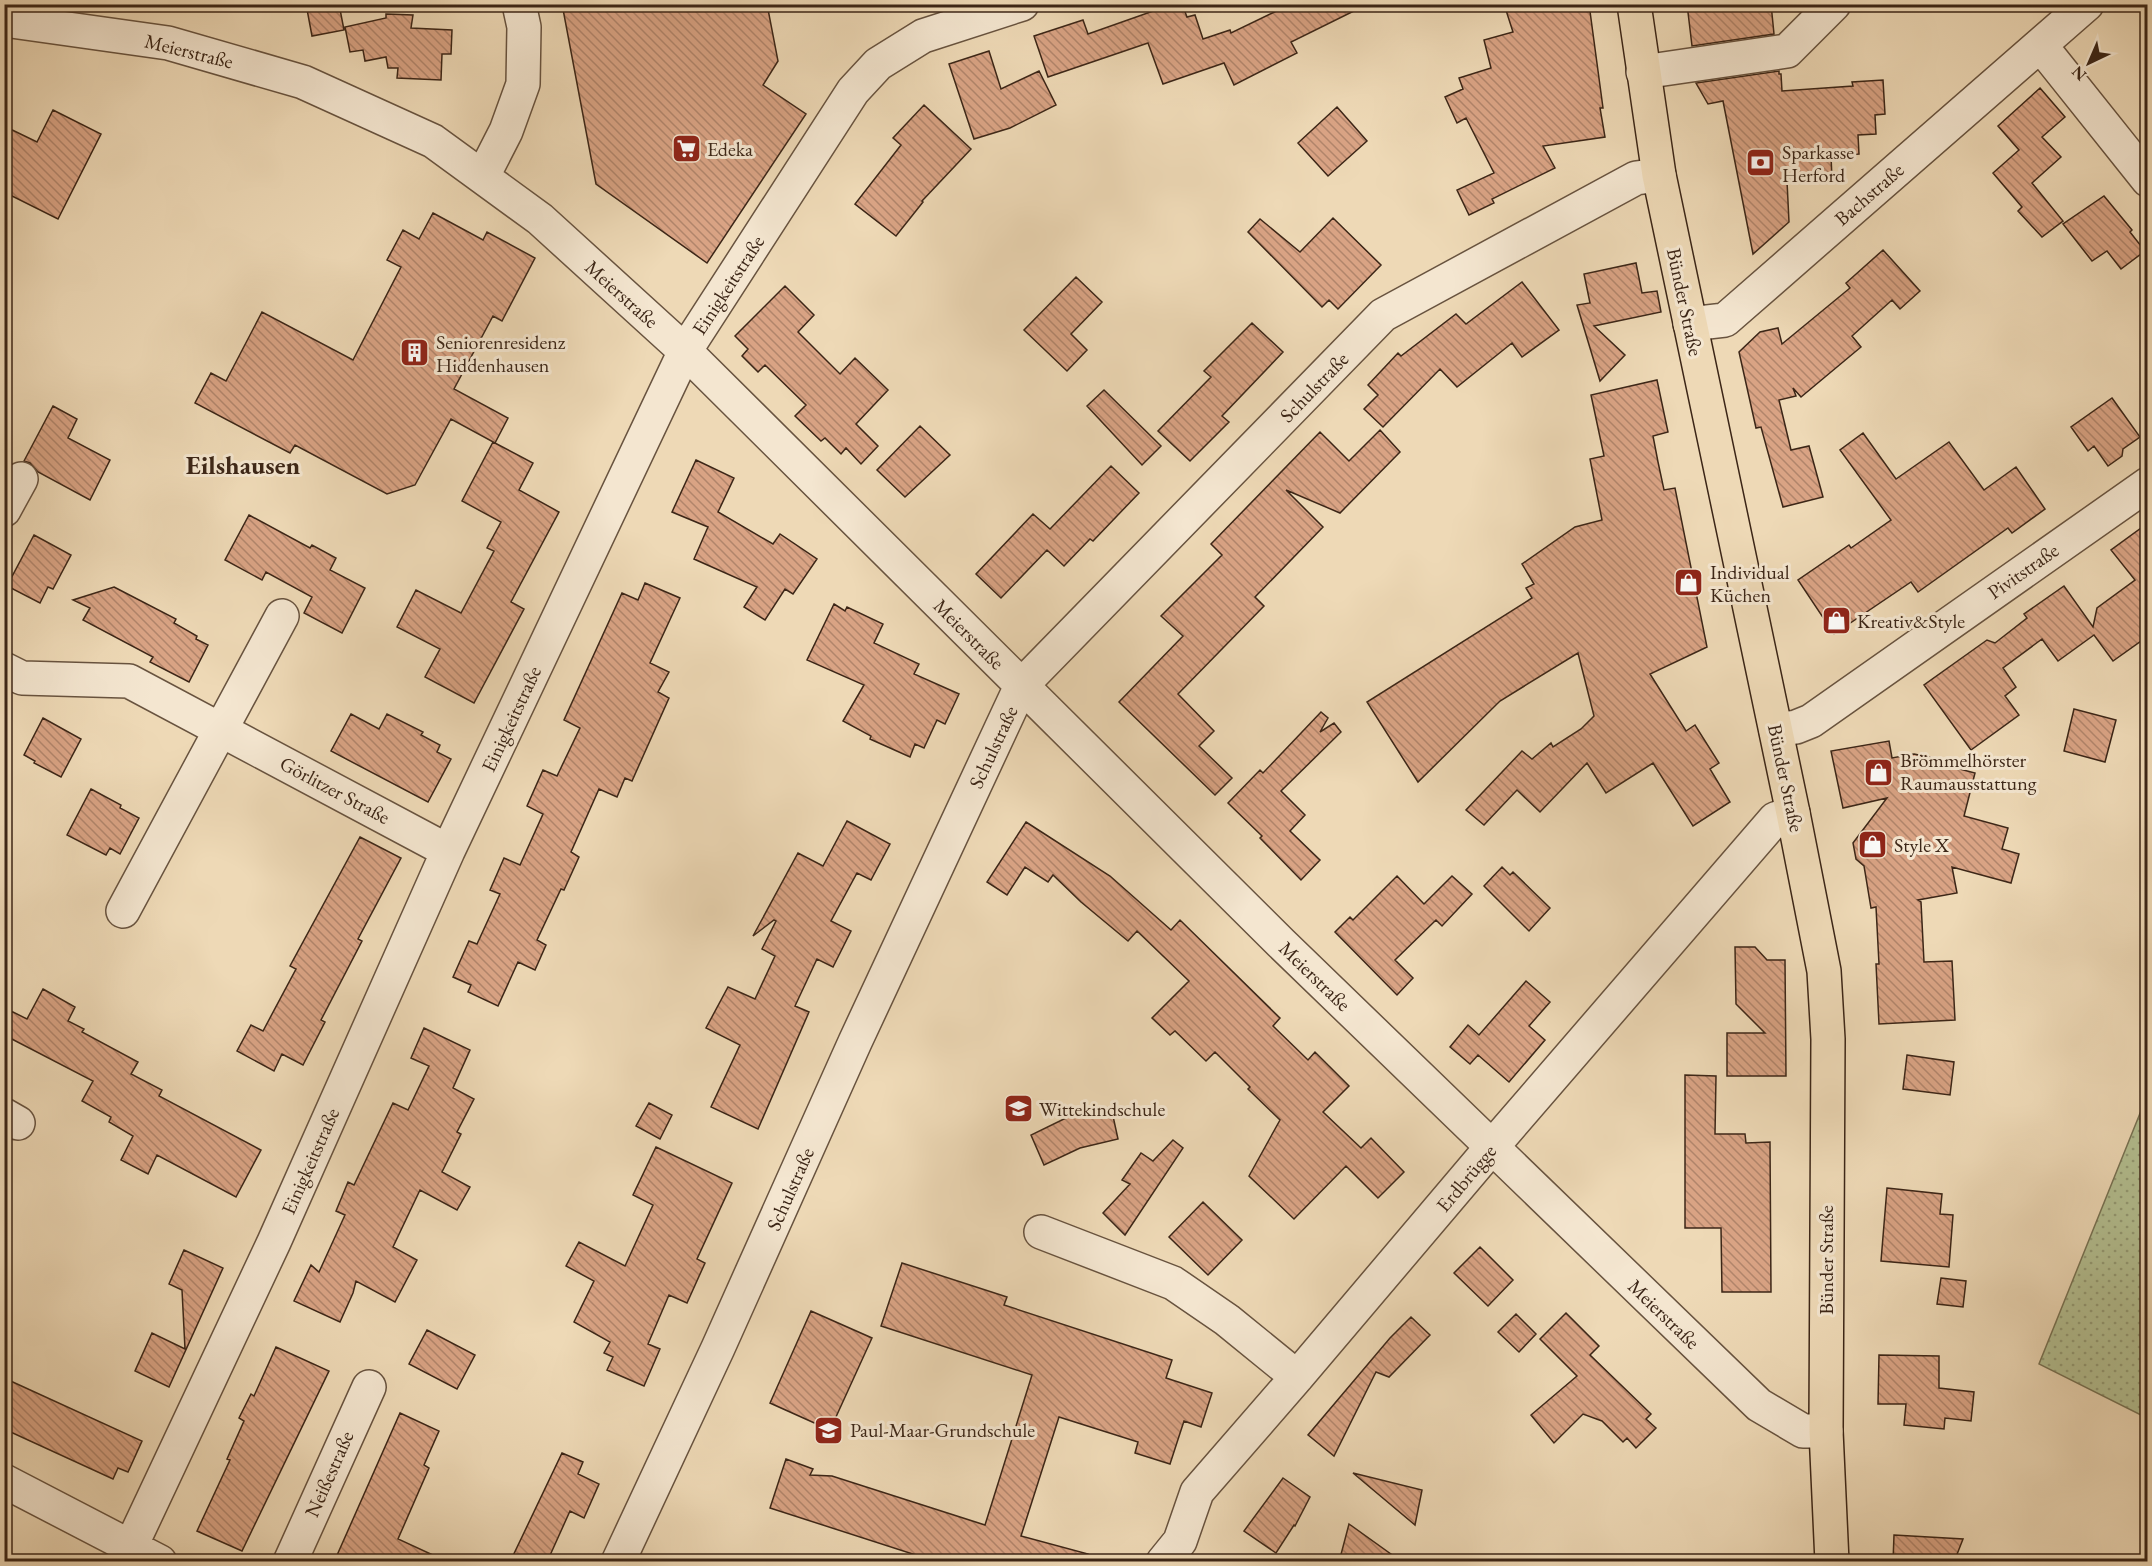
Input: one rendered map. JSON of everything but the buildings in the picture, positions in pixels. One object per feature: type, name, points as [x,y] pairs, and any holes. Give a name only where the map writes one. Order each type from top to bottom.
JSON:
[{"type":"main road","name":"Bünder Straße","points":[[1634,4],[1659,175],[1776,730],[1824,971],[1828,1039],[1826,1431],[1832,1562]]},
{"type":"street","points":[[483,176],[506,131],[523,84],[524,27],[519,4]]},
{"type":"street","name":"Einigkeitstraße","points":[[132,1546],[274,1242],[448,851],[685,351],[853,92],[878,64],[923,36],[1022,4]]},
{"type":"street","points":[[1643,72],[1787,51],[1834,4]]},
{"type":"street","name":"Bachstraße","points":[[1690,324],[1725,320],[2087,4]]},
{"type":"street","name":"Meierstraße","points":[[4,20],[168,43],[303,82],[433,141],[540,219],[685,351],[1021,686],[1491,1148],[1759,1405],[1803,1431],[1826,1431]]},
{"type":"street","points":[[2040,46],[2148,180]]},
{"type":"street","name":"Schulstraße","points":[[618,1562],[718,1348],[855,1042],[1021,686],[1383,315],[1636,178],[1659,175]]},
{"type":"street","points":[[4,510],[21,479]]},
{"type":"street","name":"Pivitstraße","points":[[1776,730],[1796,727],[1811,721],[2148,484]]},
{"type":"street","points":[[123,911],[282,616]]},
{"type":"street","name":"Görlitzer Straße","points":[[4,669],[22,678],[129,681],[448,851]]},
{"type":"street","name":"Erdbrügge","points":[[1181,1555],[1197,1492],[1774,819],[1793,813]]},
{"type":"street","points":[[1041,1232],[1173,1283],[1227,1320],[1297,1377]]},
{"type":"street","name":"Neißestraße","points":[[290,1562],[369,1387]]},
{"type":"street","points":[[4,1481],[160,1562]]},
{"type":"green space","points":[[2147,1096],[2147,1418],[2039,1364]]},
{"type":"place","name":"Edeka","points":[[686,149]]},
{"type":"place","name":"Sparkasse Herford","points":[[1761,163]]},
{"type":"place","name":"Seniorenresidenz Hiddenhausen","points":[[415,353]]},
{"type":"place","name":"Individual Küchen","points":[[1689,583]]},
{"type":"place","name":"Kreativ&Style","points":[[1836,621]]},
{"type":"place","name":"Brömmelhörster Raumausstattung","points":[[1879,772]]},
{"type":"place","name":"Style X","points":[[1873,845]]},
{"type":"place","name":"Wittekindschule","points":[[1018,1109]]},
{"type":"place","name":"Paul-Maar-Grundschule","points":[[829,1430]]},
{"type":"district","name":"Eilshausen","points":[[243,465]]}]
